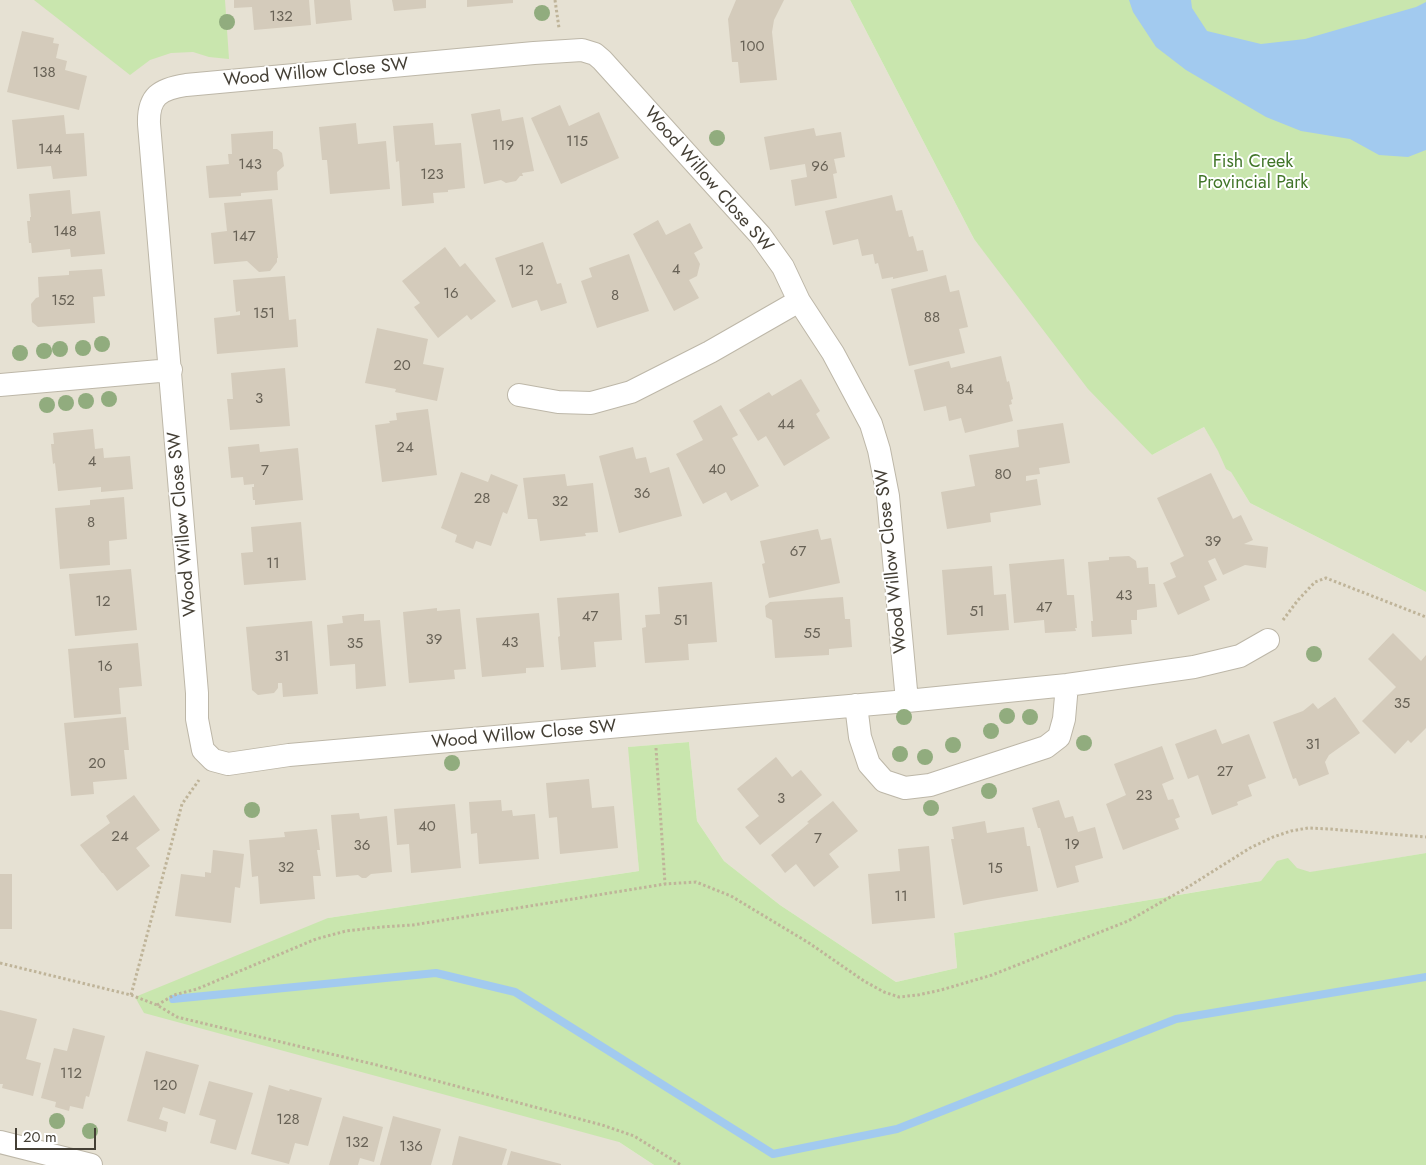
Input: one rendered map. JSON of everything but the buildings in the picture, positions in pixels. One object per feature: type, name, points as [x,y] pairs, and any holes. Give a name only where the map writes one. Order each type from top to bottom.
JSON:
[{"type":"street","name":"Wood Willow Close SW","points":[[582,50],[595,54],[760,235],[782,267],[799,301],[833,353],[871,424],[879,450],[888,496],[907,701],[289,755],[228,764],[213,760],[203,750],[197,720],[197,693],[171,370],[149,112],[156,96],[166,89],[186,85],[534,53],[582,50]]},
{"type":"street","points":[[519,395],[558,402],[591,403],[631,392],[710,352],[799,301]]},
{"type":"street","points":[[0,385],[171,370]]},
{"type":"street","points":[[907,701],[1067,685],[1202,666],[1240,656],[1268,640]]},
{"type":"street","points":[[856,705],[860,737],[869,764],[884,781],[905,788],[930,785],[1046,747],[1059,736],[1064,719],[1067,685]]},
{"type":"street","points":[[0,1142],[91,1165]]},
{"type":"path","points":[[1268,640],[1298,600],[1315,582],[1326,578],[1426,617]]},
{"type":"path","points":[[654,723],[665,884]]},
{"type":"path","points":[[131,995],[182,804],[213,760]]},
{"type":"path","points":[[157,1005],[174,995],[196,989],[316,939],[346,931],[413,925],[665,884],[696,882],[731,896],[809,943],[864,981],[884,992],[899,997],[918,995],[992,975],[1128,921],[1188,887],[1250,848],[1272,837],[1291,831],[1308,828],[1426,837]]},
{"type":"path","points":[[0,963],[131,995],[157,1005],[177,1017],[377,1065],[602,1125],[634,1136],[681,1165]]},
{"type":"shaded area","points":[[0,0],[850,0],[974,239],[1152,455],[1204,427],[1250,503],[1426,592],[1426,853],[954,933],[957,968],[896,982],[780,905],[724,861],[697,821],[689,742],[629,747],[639,871],[328,918],[619,1142],[654,1165],[0,1165]]},
{"type":"green space","points":[[34,0],[225,0],[229,59],[209,57],[193,52],[171,53],[150,60],[130,75]]},
{"type":"green space","name":"Fish Creek Provincial Park","points":[[850,0],[1426,0],[1426,592],[1250,503],[1231,472],[1226,469],[1204,427],[1152,455],[1088,389],[974,239]]},
{"type":"green space","points":[[689,742],[697,821],[724,861],[780,905],[896,982],[957,968],[954,933],[1261,881],[1277,861],[1288,858],[1297,868],[1310,872],[1426,853],[1426,1165],[654,1165],[619,1142],[144,1013],[135,997],[328,918],[639,871],[628,747]]},
{"type":"water","points":[[1129,0],[1191,0],[1192,8],[1207,31],[1261,44],[1305,39],[1416,7],[1426,2],[1426,150],[1408,157],[1379,155],[1350,139],[1301,131],[1266,117],[1186,70],[1156,47],[1133,12]]},
{"type":"waterway","points":[[173,999],[436,973],[515,992],[773,1154],[897,1129],[1176,1019],[1426,977]]}]
